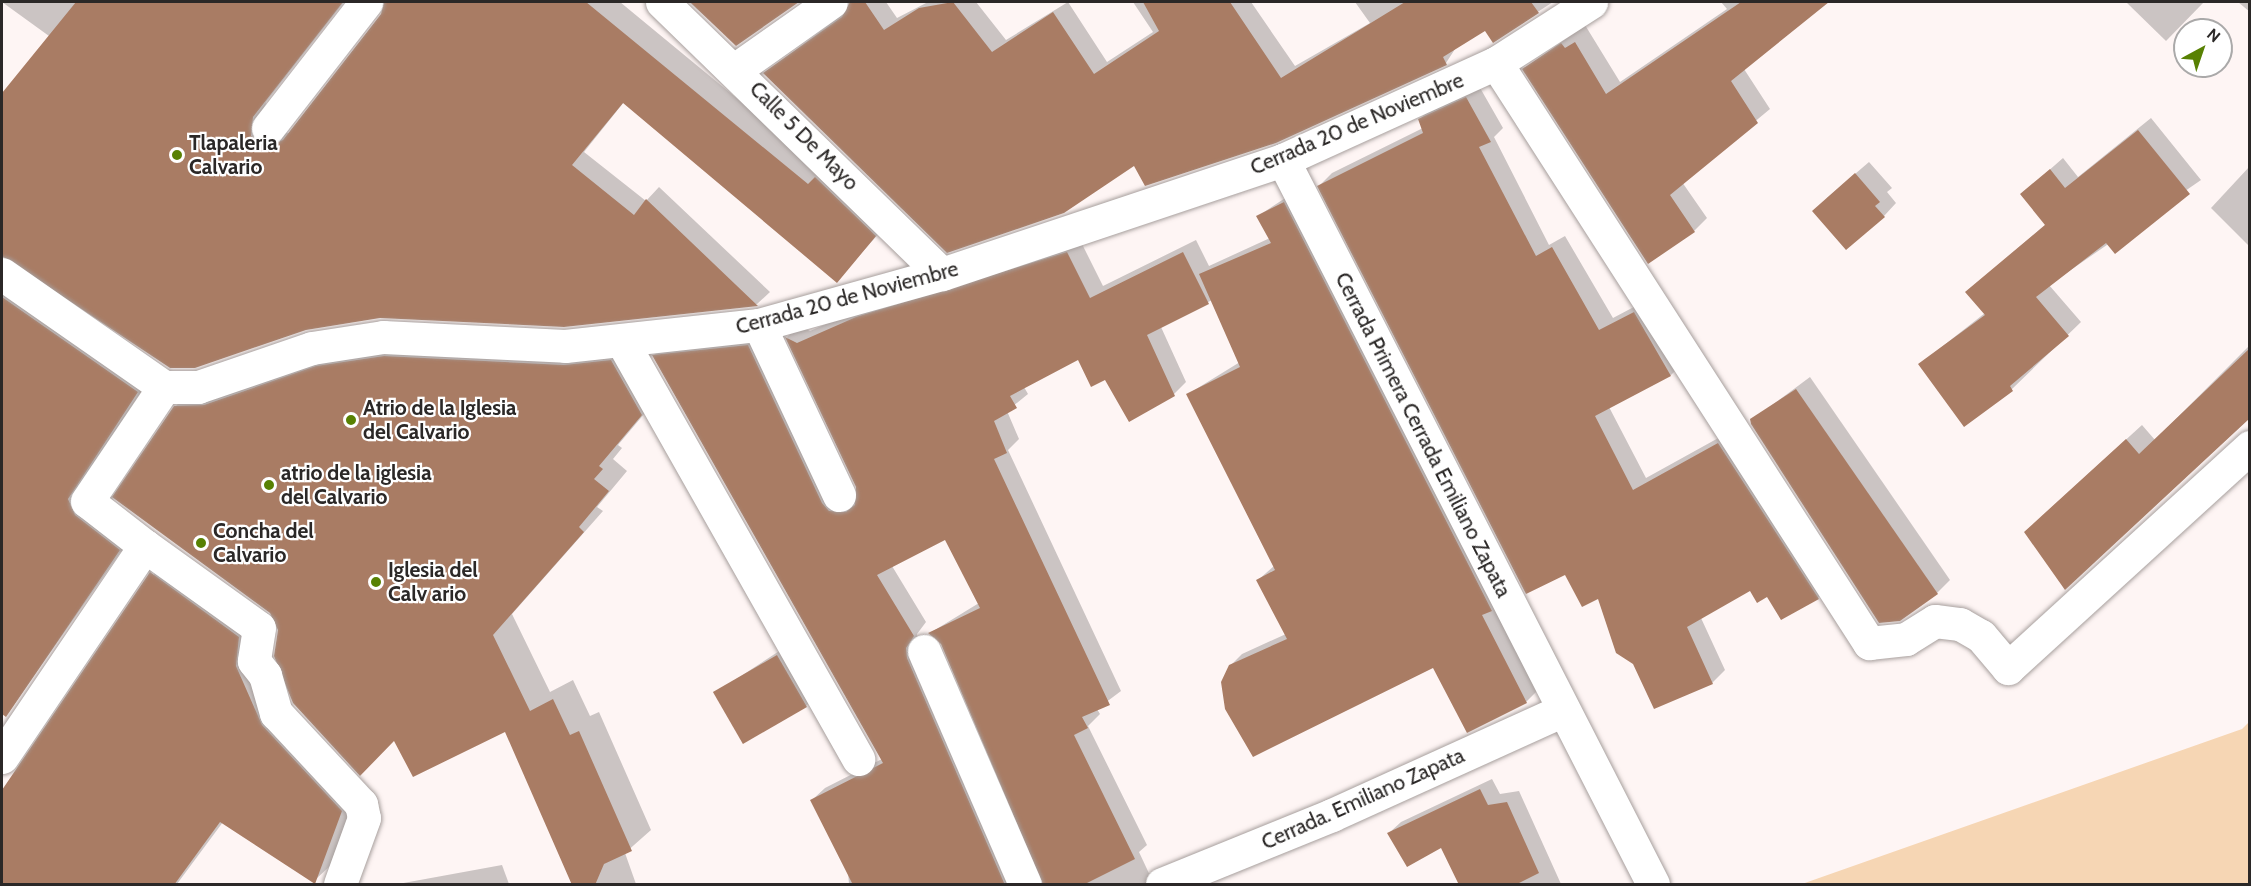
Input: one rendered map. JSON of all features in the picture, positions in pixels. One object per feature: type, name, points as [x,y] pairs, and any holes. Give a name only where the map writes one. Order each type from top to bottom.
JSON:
[{"type":"street","points":[[268,128],[366,2]]},
{"type":"street","name":"Calle 5 De Mayo","points":[[662,2],[736,69],[942,274]]},
{"type":"street","points":[[736,69],[831,2]]},
{"type":"street","name":"Cerrada 20 de Noviembre","points":[[164,387],[198,387],[312,348],[383,337],[623,343],[759,325],[942,274],[1283,160],[1496,63],[1591,2]]},
{"type":"street","points":[[1496,63],[1869,643],[1906,639],[1935,621],[1960,624],[1981,636],[2008,668],[2250,447]]},
{"type":"street","name":"Cerrada Primera Cerrada Emiliano Zapata","points":[[1283,160],[1653,885]]},
{"type":"street","points":[[2,274],[164,387],[87,501],[259,628],[254,661],[265,675],[276,713],[361,804],[364,818],[340,885]]},
{"type":"street","points":[[759,325],[839,495]]},
{"type":"street","points":[[623,343],[858,759]]},
{"type":"street","points":[[2,757],[145,546]]},
{"type":"street","points":[[924,651],[1025,885]]},
{"type":"street","name":"Cerrada. Emiliano Zapata","points":[[1162,885],[1332,815],[1563,710]]},
{"type":"shaded area","points":[[2249,722],[2249,884],[1802,884],[2242,729]]},
{"type":"building","points":[[76,2],[343,2],[253,117],[251,136],[266,147],[283,140],[381,14],[384,2],[586,2],[808,184],[815,177],[876,236],[837,283],[623,103],[572,165],[634,215],[646,199],[758,306],[564,327],[380,318],[306,330],[195,368],[170,368],[2,256],[2,93]]},
{"type":"building","points":[[690,2],[799,2],[736,46]]},
{"type":"building","points":[[850,2],[865,2],[884,30],[919,8],[953,2],[992,52],[1053,12],[1094,74],[1159,31],[1143,2],[1230,2],[1281,78],[1405,2],[1531,2],[1539,13],[1493,43],[1485,31],[1443,57],[1447,65],[1276,143],[1145,186],[1134,166],[1064,213],[947,253],[763,73],[842,17]]},
{"type":"building","points":[[1741,2],[1829,2],[1731,81],[1758,123],[1670,195],[1695,232],[1648,264],[1522,69],[1561,43],[1565,48],[1575,42],[1606,94]]},
{"type":"building","points":[[1466,97],[1491,142],[1479,147],[1536,256],[1552,247],[1599,330],[1634,312],[1671,376],[1595,416],[1633,490],[1718,443],[1819,599],[1781,620],[1767,597],[1757,603],[1750,591],[1687,627],[1713,684],[1654,709],[1633,664],[1616,653],[1598,599],[1582,607],[1565,575],[1526,594],[1317,186],[1423,133],[1418,119]]},
{"type":"building","points":[[2138,130],[2190,194],[2115,254],[2106,243],[2036,297],[2069,336],[2010,386],[2013,391],[1964,427],[1918,364],[1985,315],[1965,292],[2045,225],[2020,194],[2050,169],[2065,188]]},
{"type":"building","points":[[1855,173],[1880,202],[1875,206],[1885,217],[1846,250],[1812,211]]},
{"type":"building","points":[[1284,202],[1492,611],[1482,615],[1527,703],[1467,733],[1433,668],[1253,757],[1225,709],[1221,682],[1229,665],[1287,639],[1256,580],[1275,570],[1186,394],[1240,367],[1199,274],[1271,243],[1256,216]]},
{"type":"building","points":[[1067,252],[1090,298],[1183,252],[1209,304],[1147,335],[1175,396],[1129,422],[1105,380],[1091,387],[1078,360],[1010,396],[1017,408],[994,421],[1007,453],[994,459],[1110,705],[1082,717],[1088,728],[1074,735],[1135,859],[1083,885],[1043,885],[941,644],[928,633],[980,608],[945,540],[877,575],[914,636],[906,648],[907,658],[1005,885],[853,885],[810,800],[883,763],[652,355],[748,345],[822,503],[829,511],[846,512],[855,505],[856,487],[785,337],[797,343],[856,317]]},
{"type":"building","points":[[2,297],[138,392],[68,499],[75,515],[120,550],[6,717],[2,714]]},
{"type":"building","points":[[2250,348],[2250,418],[2065,590],[2024,532],[2126,439],[2139,454]]},
{"type":"building","name":"Iglesia del Calv ario","points":[[384,356],[564,365],[611,360],[642,415],[599,466],[603,469],[594,479],[609,491],[579,527],[584,532],[493,635],[530,711],[553,699],[570,735],[579,731],[632,851],[604,864],[595,885],[572,885],[505,732],[413,777],[394,741],[360,776],[293,703],[274,656],[278,630],[270,613],[112,497],[174,406],[204,405],[316,366]]},
{"type":"building","points":[[1796,389],[1938,594],[1900,621],[1879,623],[1751,424],[1750,419]]},
{"type":"building","points":[[150,572],[239,637],[236,666],[262,725],[342,811],[315,884],[220,822],[174,885],[2,885],[2,790]]},
{"type":"building","points":[[777,655],[807,707],[743,744],[713,692]]},
{"type":"building","points":[[1480,789],[1488,805],[1507,802],[1539,873],[1515,885],[1459,885],[1441,848],[1407,867],[1387,833]]},
{"type":"place","name":"Tlapaleria Calvario","points":[[177,155]]},
{"type":"place","name":"Atrio de la Iglesia del Calvario","points":[[351,420]]},
{"type":"place","name":"atrio de la iglesia del Calvario","points":[[269,485]]},
{"type":"place","name":"Concha del Calvario","points":[[201,543]]},
{"type":"place","name":"Iglesia del Calv ario","points":[[376,582]]}]
